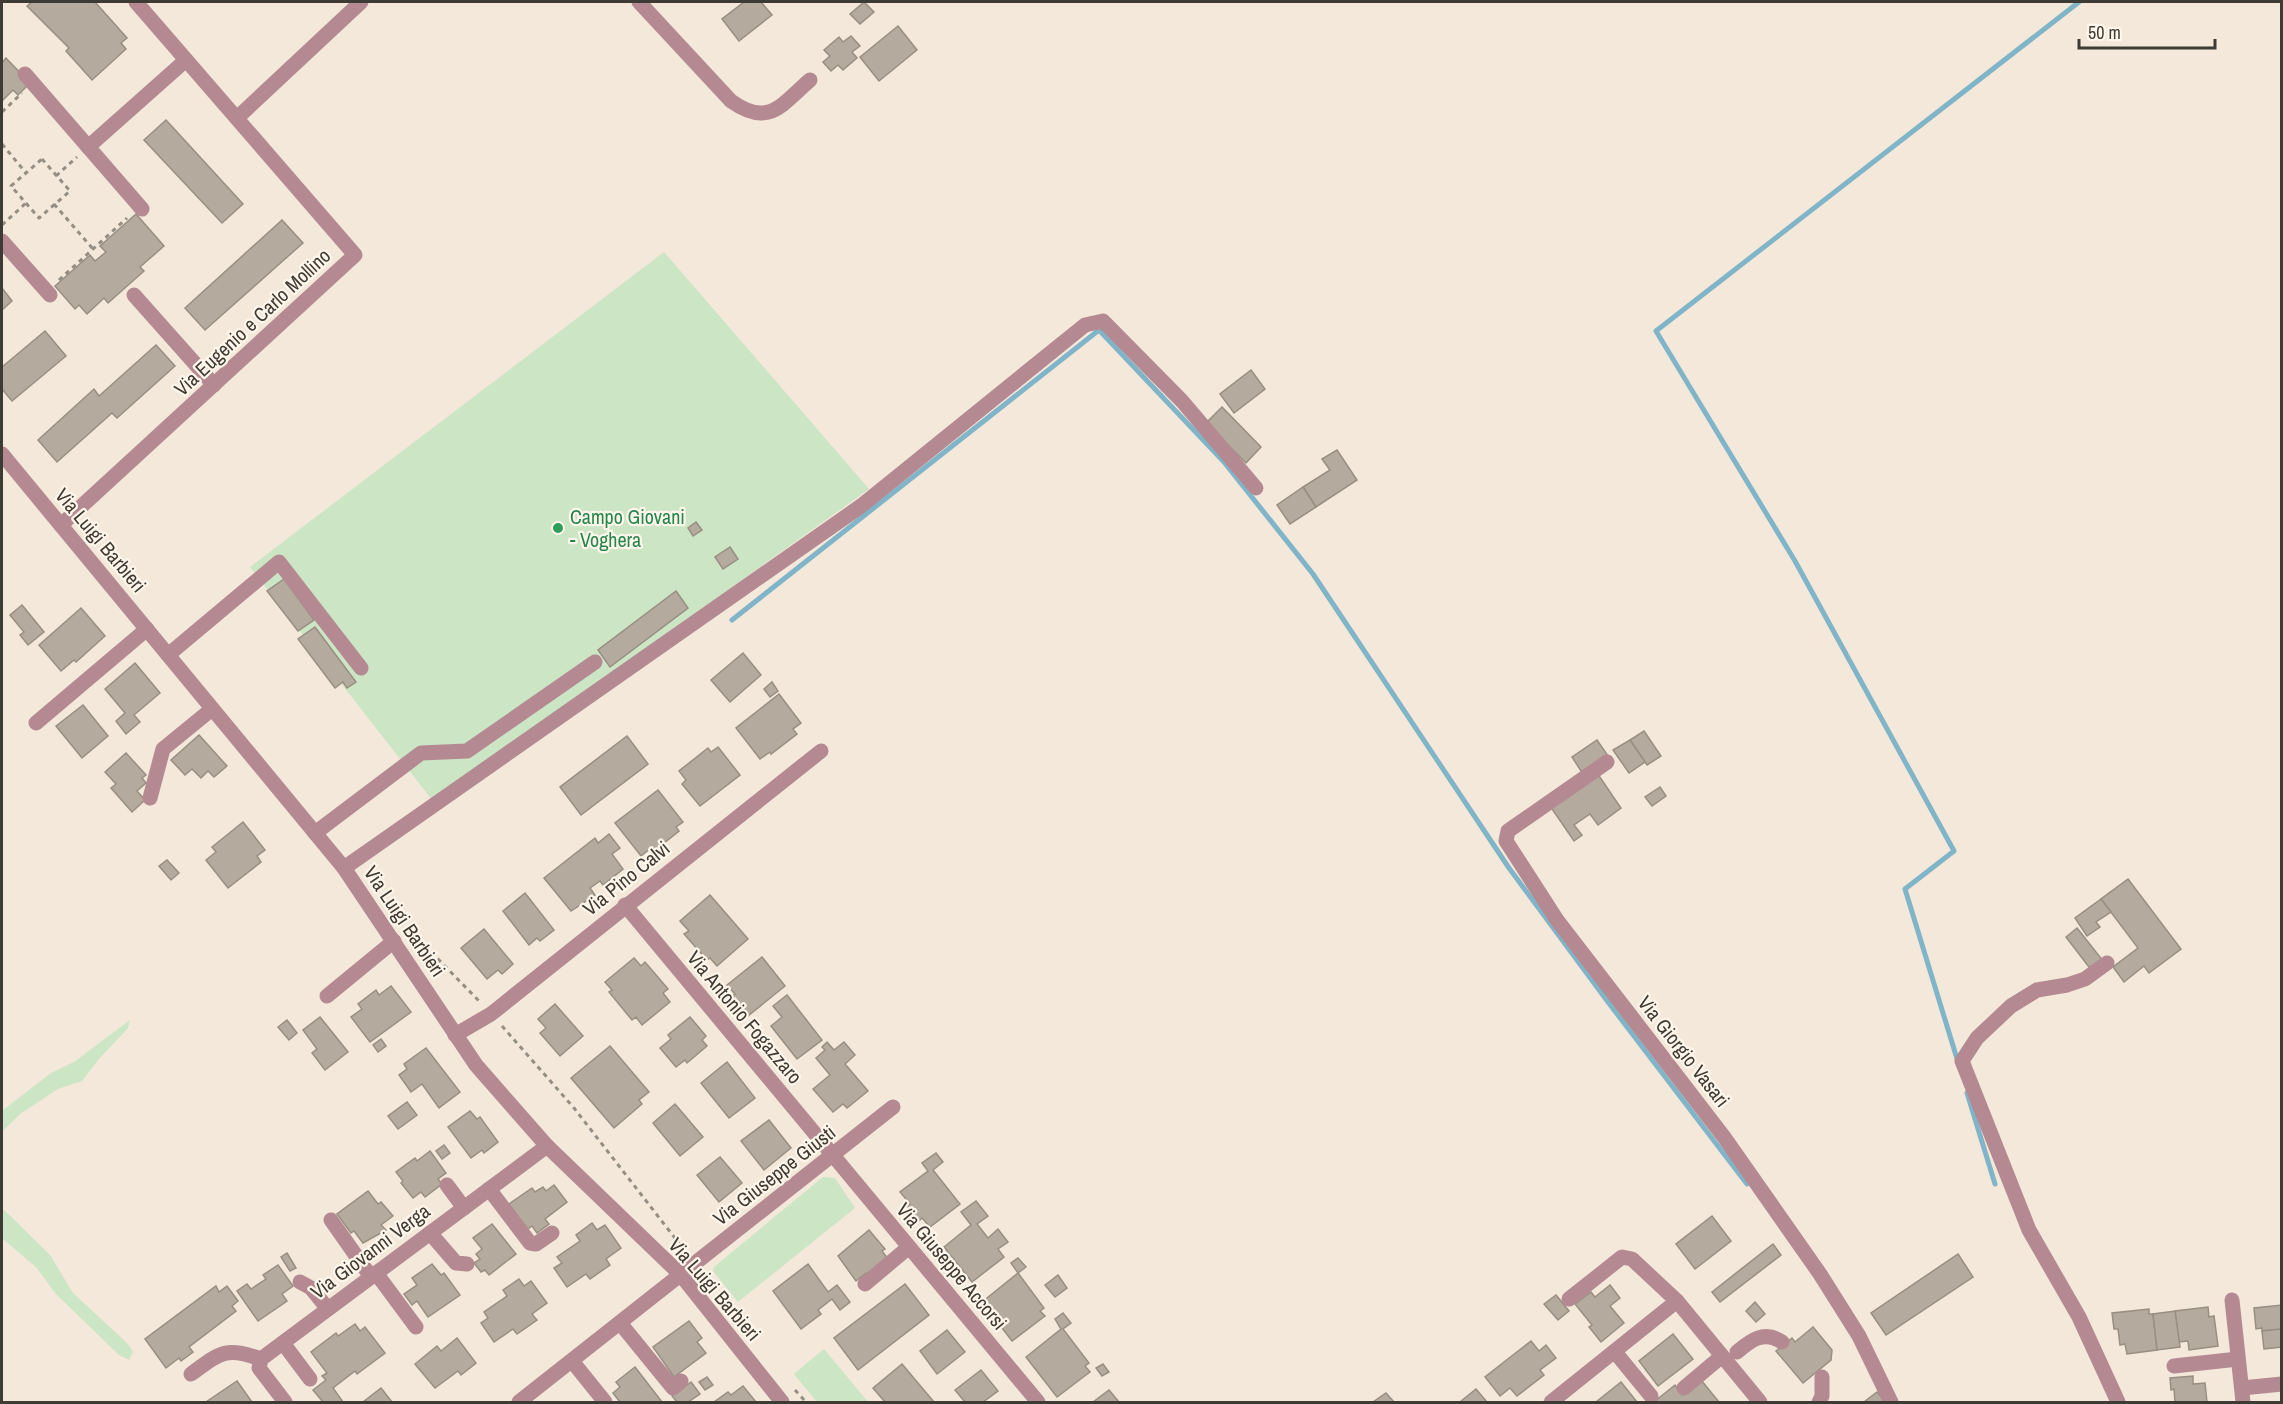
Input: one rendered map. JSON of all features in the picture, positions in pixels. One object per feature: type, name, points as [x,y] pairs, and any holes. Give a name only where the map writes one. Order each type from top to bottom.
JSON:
[{"type":"street","name":"Via Eugenio e Carlo Mollino","points":[[61,525],[356,255],[136,2]]},
{"type":"street","points":[[237,118],[361,2]]},
{"type":"street","points":[[639,2],[731,101],[746,112],[760,114],[773,112],[810,80]]},
{"type":"street","points":[[88,147],[186,60]]},
{"type":"street","points":[[30,78],[141,208]]},
{"type":"street","points":[[2,241],[48,293]]},
{"type":"street","points":[[134,295],[214,385]]},
{"type":"street","points":[[344,868],[861,506],[1085,326],[1103,321],[1182,401],[1256,488]]},
{"type":"street","name":"Via Luigi Barbieri","points":[[2,454],[344,868],[455,1035],[483,1072],[547,1146],[681,1275],[782,1402]]},
{"type":"street","points":[[168,655],[279,562],[361,668]]},
{"type":"street","points":[[36,723],[147,629]]},
{"type":"street","points":[[315,833],[421,753],[467,751],[595,662]]},
{"type":"street","points":[[150,798],[163,749],[212,709]]},
{"type":"street","name":"Via Pino Calvi","points":[[455,1035],[491,1014],[821,751]]},
{"type":"street","name":"Via Giorgio Vasari","points":[[1607,762],[1508,831],[1506,841],[1557,920],[1724,1137],[1820,1275],[1866,1332],[1891,1402]]},
{"type":"street","name":"Via Antonio Fogazzaro","points":[[625,905],[833,1155]]},
{"type":"street","points":[[327,996],[394,941]]},
{"type":"street","points":[[2107,963],[2085,979],[2067,985],[2037,990],[2011,1006],[1977,1038],[1962,1061],[2029,1230],[2079,1317],[2118,1402]]},
{"type":"street","name":"Via Giuseppe Giusti","points":[[528,1400],[572,1361],[893,1107]]},
{"type":"street","name":"Via Giovanni Verga","points":[[261,1359],[547,1146]]},
{"type":"street","name":"Via Giuseppe Accorsi","points":[[833,1155],[1038,1402]]},
{"type":"street","points":[[447,1185],[464,1208]]},
{"type":"street","points":[[489,1189],[530,1243],[536,1244],[552,1233]]},
{"type":"street","points":[[331,1220],[416,1327]]},
{"type":"street","points":[[430,1233],[456,1263],[467,1263]]},
{"type":"street","points":[[865,1284],[909,1247]]},
{"type":"street","points":[[1569,1299],[1622,1257],[1632,1259],[1735,1354],[1760,1402]]},
{"type":"street","points":[[300,1282],[311,1288],[328,1309]]},
{"type":"street","points":[[2232,1300],[2242,1395],[2282,1384]]},
{"type":"street","points":[[1554,1402],[1677,1301]]},
{"type":"street","points":[[620,1323],[673,1388],[681,1382]]},
{"type":"street","points":[[1684,1388],[1753,1340],[1764,1336],[1774,1336],[1782,1342]]},
{"type":"street","points":[[283,1343],[310,1379]]},
{"type":"street","points":[[191,1374],[221,1353],[236,1352],[261,1359],[259,1368],[285,1402]]},
{"type":"street","points":[[1615,1352],[1651,1396]]},
{"type":"street","points":[[2174,1366],[2238,1359]]},
{"type":"street","points":[[572,1361],[605,1402]]},
{"type":"street","points":[[1819,1402],[1822,1396],[1822,1377]]},
{"type":"path","points":[[2,112],[30,78]]},
{"type":"path","points":[[2,144],[26,173]]},
{"type":"path","points":[[56,176],[88,147]]},
{"type":"path","points":[[42,159],[56,176],[70,191],[39,218],[11,186],[42,159]]},
{"type":"path","points":[[2,225],[26,203]]},
{"type":"path","points":[[54,204],[93,249]]},
{"type":"path","points":[[48,293],[93,249],[141,208]]},
{"type":"path","points":[[418,951],[437,958],[491,1014],[574,1108],[695,1264]]},
{"type":"green space","name":"Campo Giovani - Voghera","points":[[664,252],[869,489],[433,801],[250,567]]},
{"type":"green space","points":[[130,1020],[128,1028],[82,1081],[58,1089],[20,1114],[2,1132],[2,1111],[51,1073],[74,1062]]},
{"type":"green space","points":[[823,1177],[835,1178],[855,1208],[738,1302],[713,1271],[714,1267]]},
{"type":"green space","points":[[2,1208],[50,1255],[73,1293],[128,1344],[133,1352],[129,1360],[119,1355],[56,1294],[36,1267],[3,1239]]},
{"type":"green space","points":[[824,1349],[868,1402],[817,1402],[794,1374]]},
{"type":"building","points":[[32,2],[95,2],[127,38],[121,43],[126,49],[92,80],[66,51],[69,48],[27,6]]},
{"type":"building","points":[[744,2],[761,2],[772,15],[739,41],[722,19]]},
{"type":"building","points":[[864,2],[874,12],[860,24],[850,14]]},
{"type":"building","points":[[898,26],[917,50],[879,81],[860,57]]},
{"type":"building","points":[[851,36],[860,46],[852,52],[857,58],[843,70],[838,65],[831,71],[823,62],[830,56],[824,50],[839,37],[843,42]]},
{"type":"building","points":[[6,58],[30,83],[18,95],[13,90],[2,101],[2,63]]},
{"type":"building","points":[[166,120],[243,204],[222,223],[144,140]]},
{"type":"building","points":[[136,214],[164,246],[140,267],[144,271],[108,303],[104,298],[87,314],[79,305],[75,309],[55,286],[90,255],[95,261],[106,252],[100,246]]},
{"type":"building","points":[[282,220],[303,243],[205,330],[185,308]]},
{"type":"building","points":[[2,288],[12,301],[2,310]]},
{"type":"building","points":[[45,331],[66,356],[12,401],[2,389],[2,367]]},
{"type":"building","points":[[156,345],[175,366],[117,418],[112,413],[57,462],[38,440],[94,389],[99,396]]},
{"type":"building","points":[[1251,370],[1265,389],[1234,413],[1220,394]]},
{"type":"building","points":[[1222,407],[1261,447],[1246,463],[1206,423]]},
{"type":"building","points":[[1337,450],[1357,480],[1316,507],[1303,487],[1330,470],[1322,459]]},
{"type":"building","points":[[1303,487],[1316,507],[1290,524],[1277,505]]},
{"type":"building","points":[[696,522],[702,530],[693,536],[688,528]]},
{"type":"building","points":[[730,547],[738,559],[723,569],[715,557]]},
{"type":"building","points":[[284,579],[314,620],[298,631],[267,591]]},
{"type":"building","points":[[676,591],[688,608],[610,667],[598,650]]},
{"type":"building","points":[[22,605],[44,632],[28,645],[20,635],[24,632],[10,615]]},
{"type":"building","points":[[81,608],[105,636],[76,662],[74,660],[61,671],[39,645]]},
{"type":"building","points":[[315,627],[356,682],[347,688],[343,682],[335,688],[298,639]]},
{"type":"building","points":[[743,653],[761,675],[730,702],[711,680]]},
{"type":"building","points":[[135,663],[160,693],[134,715],[140,722],[126,734],[116,721],[125,713],[105,689]]},
{"type":"building","points":[[772,682],[778,691],[770,697],[764,689]]},
{"type":"building","points":[[779,694],[801,723],[793,729],[797,734],[771,754],[770,752],[760,759],[736,728]]},
{"type":"building","points":[[83,705],[108,736],[82,758],[56,726]]},
{"type":"building","points":[[1644,731],[1661,756],[1647,765],[1630,740]]},
{"type":"building","points":[[199,735],[227,766],[214,777],[208,771],[201,778],[192,769],[185,775],[171,760]]},
{"type":"building","points":[[627,736],[648,764],[581,815],[560,787]]},
{"type":"building","points":[[1597,740],[1608,756],[1583,774],[1572,757]]},
{"type":"building","points":[[1630,740],[1645,762],[1629,773],[1613,750]]},
{"type":"building","points":[[718,747],[740,775],[700,806],[682,784],[686,780],[679,771],[708,748],[711,752]]},
{"type":"building","points":[[126,753],[146,775],[142,778],[146,783],[137,791],[145,800],[132,812],[111,788],[116,784],[105,772]]},
{"type":"building","points":[[1597,773],[1621,808],[1598,825],[1590,814],[1574,825],[1582,835],[1574,841],[1550,806]]},
{"type":"building","points":[[1660,787],[1666,796],[1652,806],[1645,797]]},
{"type":"building","points":[[658,790],[683,822],[676,827],[679,831],[654,851],[651,848],[641,856],[615,823]]},
{"type":"building","points":[[243,822],[265,850],[257,856],[261,862],[228,888],[206,860],[216,852],[212,847]]},
{"type":"building","points":[[609,834],[620,848],[612,854],[623,869],[603,885],[600,881],[590,888],[595,895],[571,911],[544,878],[595,838],[598,843]]},
{"type":"building","points":[[167,860],[179,873],[171,880],[159,866]]},
{"type":"building","points":[[2128,879],[2181,949],[2149,973],[2144,966],[2124,982],[2113,967],[2138,948],[2101,899]]},
{"type":"building","points":[[525,893],[554,930],[540,941],[537,938],[529,945],[503,911]]},
{"type":"building","points":[[710,895],[748,939],[717,966],[710,958],[707,960],[684,934],[689,931],[680,921]]},
{"type":"building","points":[[2101,899],[2111,912],[2096,922],[2100,927],[2087,936],[2075,918]]},
{"type":"building","points":[[2077,928],[2104,962],[2092,971],[2066,937]]},
{"type":"building","points":[[484,929],[513,964],[502,974],[498,970],[487,979],[461,948]]},
{"type":"building","points":[[762,957],[785,986],[748,1016],[732,996],[735,994],[727,985]]},
{"type":"building","points":[[634,958],[641,966],[645,962],[668,989],[663,993],[670,1002],[642,1025],[636,1017],[632,1020],[609,992],[612,990],[605,982]]},
{"type":"building","points":[[391,986],[411,1012],[370,1042],[351,1017],[362,1009],[358,1004],[376,990],[379,995]]},
{"type":"building","points":[[787,995],[822,1040],[797,1059],[771,1026],[782,1017],[773,1006]]},
{"type":"building","points":[[555,1004],[583,1036],[560,1056],[540,1033],[546,1028],[538,1019]]},
{"type":"building","points":[[320,1017],[348,1052],[325,1070],[312,1053],[317,1049],[303,1030]]},
{"type":"building","points":[[690,1017],[706,1036],[702,1040],[707,1046],[687,1063],[685,1060],[676,1067],[660,1048],[671,1039],[668,1035]]},
{"type":"building","points":[[287,1020],[297,1033],[289,1040],[278,1027]]},
{"type":"building","points":[[381,1039],[386,1046],[378,1052],[373,1045]]},
{"type":"building","points":[[827,1042],[834,1050],[844,1042],[855,1055],[845,1064],[868,1091],[847,1108],[843,1104],[833,1112],[813,1089],[830,1075],[816,1058],[825,1050],[822,1047]]},
{"type":"building","points":[[610,1046],[649,1092],[639,1100],[642,1104],[614,1128],[571,1078]]},
{"type":"building","points":[[426,1048],[460,1092],[439,1108],[422,1084],[411,1092],[399,1075],[407,1069],[404,1064]]},
{"type":"building","points":[[727,1062],[755,1098],[729,1118],[701,1083]]},
{"type":"building","points":[[407,1102],[417,1115],[398,1129],[388,1116]]},
{"type":"building","points":[[675,1104],[703,1137],[680,1156],[653,1123]]},
{"type":"building","points":[[470,1111],[477,1119],[480,1117],[498,1142],[484,1153],[482,1150],[471,1158],[448,1127]]},
{"type":"building","points":[[769,1120],[791,1148],[764,1170],[741,1141]]},
{"type":"building","points":[[444,1145],[450,1153],[442,1159],[436,1151]]},
{"type":"building","points":[[430,1151],[446,1173],[438,1179],[442,1184],[425,1197],[421,1192],[413,1198],[401,1183],[403,1181],[396,1172],[415,1158],[417,1161]]},
{"type":"building","points":[[936,1153],[943,1162],[933,1170],[960,1204],[930,1227],[922,1218],[919,1221],[907,1206],[910,1204],[900,1192],[928,1171],[922,1163]]},
{"type":"building","points":[[720,1157],[742,1183],[719,1202],[697,1175]]},
{"type":"building","points":[[554,1185],[567,1202],[545,1219],[549,1224],[537,1233],[532,1226],[525,1231],[509,1204],[532,1188],[535,1192],[543,1187],[546,1191]]},
{"type":"building","points":[[368,1191],[378,1204],[381,1202],[393,1216],[381,1225],[386,1230],[363,1243],[354,1231],[351,1233],[337,1214]]},
{"type":"building","points":[[976,1201],[988,1216],[977,1224],[988,1238],[998,1229],[1008,1242],[998,1249],[1004,1257],[972,1282],[944,1247],[971,1225],[961,1212]]},
{"type":"building","points":[[1712,1216],[1731,1241],[1695,1269],[1676,1244]]},
{"type":"building","points":[[592,1223],[597,1230],[605,1225],[621,1248],[606,1259],[610,1265],[590,1279],[586,1274],[567,1287],[554,1268],[562,1263],[557,1257],[580,1241],[576,1235]]},
{"type":"building","points":[[492,1224],[516,1254],[489,1275],[485,1270],[481,1272],[474,1263],[480,1259],[476,1254],[482,1249],[473,1238]]},
{"type":"building","points":[[869,1230],[885,1249],[882,1251],[888,1259],[868,1276],[866,1273],[856,1281],[838,1256]]},
{"type":"building","points":[[1773,1244],[1781,1255],[1720,1302],[1712,1292]]},
{"type":"building","points":[[287,1253],[296,1268],[290,1271],[281,1257]]},
{"type":"building","points":[[1958,1254],[1973,1277],[1886,1335],[1871,1313]]},
{"type":"building","points":[[1018,1258],[1026,1267],[1018,1273],[1011,1263]]},
{"type":"building","points":[[432,1264],[441,1275],[444,1273],[460,1295],[428,1317],[417,1301],[412,1305],[404,1294],[417,1285],[412,1278]]},
{"type":"building","points":[[808,1264],[828,1292],[837,1285],[850,1302],[840,1310],[832,1299],[818,1310],[821,1314],[801,1329],[773,1291]]},
{"type":"building","points":[[278,1265],[293,1286],[282,1294],[287,1301],[258,1321],[237,1291],[247,1284],[251,1289],[266,1279],[263,1275]]},
{"type":"building","points":[[1018,1273],[1044,1308],[1040,1311],[1045,1316],[1012,1341],[982,1302]]},
{"type":"building","points":[[1058,1275],[1067,1288],[1055,1297],[1045,1285]]},
{"type":"building","points":[[519,1279],[524,1286],[531,1281],[547,1303],[532,1314],[537,1320],[517,1334],[513,1329],[494,1342],[481,1323],[488,1318],[484,1312],[507,1296],[503,1290]]},
{"type":"building","points":[[905,1284],[929,1315],[858,1370],[834,1338]]},
{"type":"building","points":[[1610,1285],[1620,1298],[1610,1306],[1624,1323],[1601,1342],[1589,1327],[1592,1325],[1575,1304],[1591,1292],[1595,1297]]},
{"type":"building","points":[[216,1286],[219,1292],[227,1286],[238,1301],[232,1306],[236,1311],[189,1347],[193,1352],[181,1361],[179,1358],[166,1368],[145,1339]]},
{"type":"building","points":[[1556,1295],[1569,1311],[1558,1320],[1544,1304]]},
{"type":"building","points":[[1755,1302],[1765,1314],[1756,1322],[1746,1311]]},
{"type":"building","points":[[2282,1305],[2282,1329],[2262,1331],[2262,1328],[2256,1329],[2254,1308]]},
{"type":"building","points":[[2208,1307],[2209,1317],[2214,1316],[2218,1346],[2189,1350],[2188,1341],[2179,1342],[2175,1311]]},
{"type":"building","points":[[2149,1309],[2149,1314],[2153,1314],[2157,1350],[2127,1354],[2125,1344],[2120,1345],[2118,1329],[2114,1329],[2112,1313]]},
{"type":"building","points":[[2175,1311],[2180,1347],[2157,1350],[2153,1314]]},
{"type":"building","points":[[1063,1313],[1071,1323],[1063,1329],[1089,1363],[1085,1366],[1090,1372],[1057,1397],[1026,1357],[1061,1329],[1055,1319]]},
{"type":"building","points":[[689,1321],[702,1338],[697,1342],[706,1353],[674,1377],[653,1347]]},
{"type":"building","points":[[355,1324],[360,1331],[365,1327],[385,1353],[357,1374],[355,1371],[333,1388],[343,1402],[323,1402],[313,1390],[326,1380],[322,1376],[327,1373],[311,1352],[336,1333],[338,1336]]},
{"type":"building","points":[[1813,1327],[1832,1350],[1831,1360],[1803,1383],[1776,1351],[1792,1338],[1795,1342]]},
{"type":"building","points":[[2282,1329],[2282,1347],[2264,1349],[2262,1331]]},
{"type":"building","points":[[947,1330],[965,1352],[937,1374],[920,1351]]},
{"type":"building","points":[[1673,1334],[1693,1359],[1658,1386],[1639,1361]]},
{"type":"building","points":[[457,1338],[476,1363],[461,1375],[458,1371],[435,1388],[415,1364],[437,1346],[441,1351]]},
{"type":"building","points":[[1531,1341],[1539,1351],[1546,1345],[1556,1358],[1540,1370],[1544,1375],[1517,1396],[1510,1388],[1500,1396],[1485,1377]]},
{"type":"building","points":[[902,1364],[934,1402],[885,1402],[873,1388]]},
{"type":"building","points":[[1103,1364],[1109,1372],[1102,1376],[1096,1368]]},
{"type":"building","points":[[635,1367],[662,1402],[620,1402],[613,1393],[620,1387],[616,1382]]},
{"type":"building","points":[[981,1370],[998,1391],[983,1402],[965,1402],[955,1390]]},
{"type":"building","points":[[2193,1376],[2193,1384],[2205,1383],[2207,1402],[2175,1402],[2170,1378]]},
{"type":"building","points":[[707,1377],[713,1385],[705,1390],[699,1382]]},
{"type":"building","points":[[1701,1380],[1719,1402],[1654,1402],[1675,1385],[1682,1395]]},
{"type":"building","points":[[237,1381],[252,1402],[206,1402]]},
{"type":"building","points":[[691,1382],[700,1394],[688,1402],[677,1402],[672,1396]]},
{"type":"building","points":[[1621,1382],[1637,1402],[1596,1402]]},
{"type":"building","points":[[743,1386],[756,1402],[714,1402],[728,1392],[731,1395]]},
{"type":"building","points":[[381,1388],[392,1402],[363,1402]]},
{"type":"building","points":[[1476,1389],[1487,1402],[1460,1402]]},
{"type":"building","points":[[1109,1390],[1119,1402],[1093,1402]]},
{"type":"building","points":[[1877,1392],[1886,1402],[1864,1402]]},
{"type":"building","points":[[1386,1393],[1394,1402],[1373,1402]]},
{"type":"waterway","points":[[1958,1062],[1905,889],[1954,851],[1795,561],[1656,331],[2079,2]]},
{"type":"waterway","points":[[732,620],[1099,330],[1224,462],[1313,574],[1509,868],[1747,1184]]},
{"type":"waterway","points":[[1967,1093],[1995,1184]]},
{"type":"place","name":"Campo Giovani - Voghera","points":[[558,528]]}]
